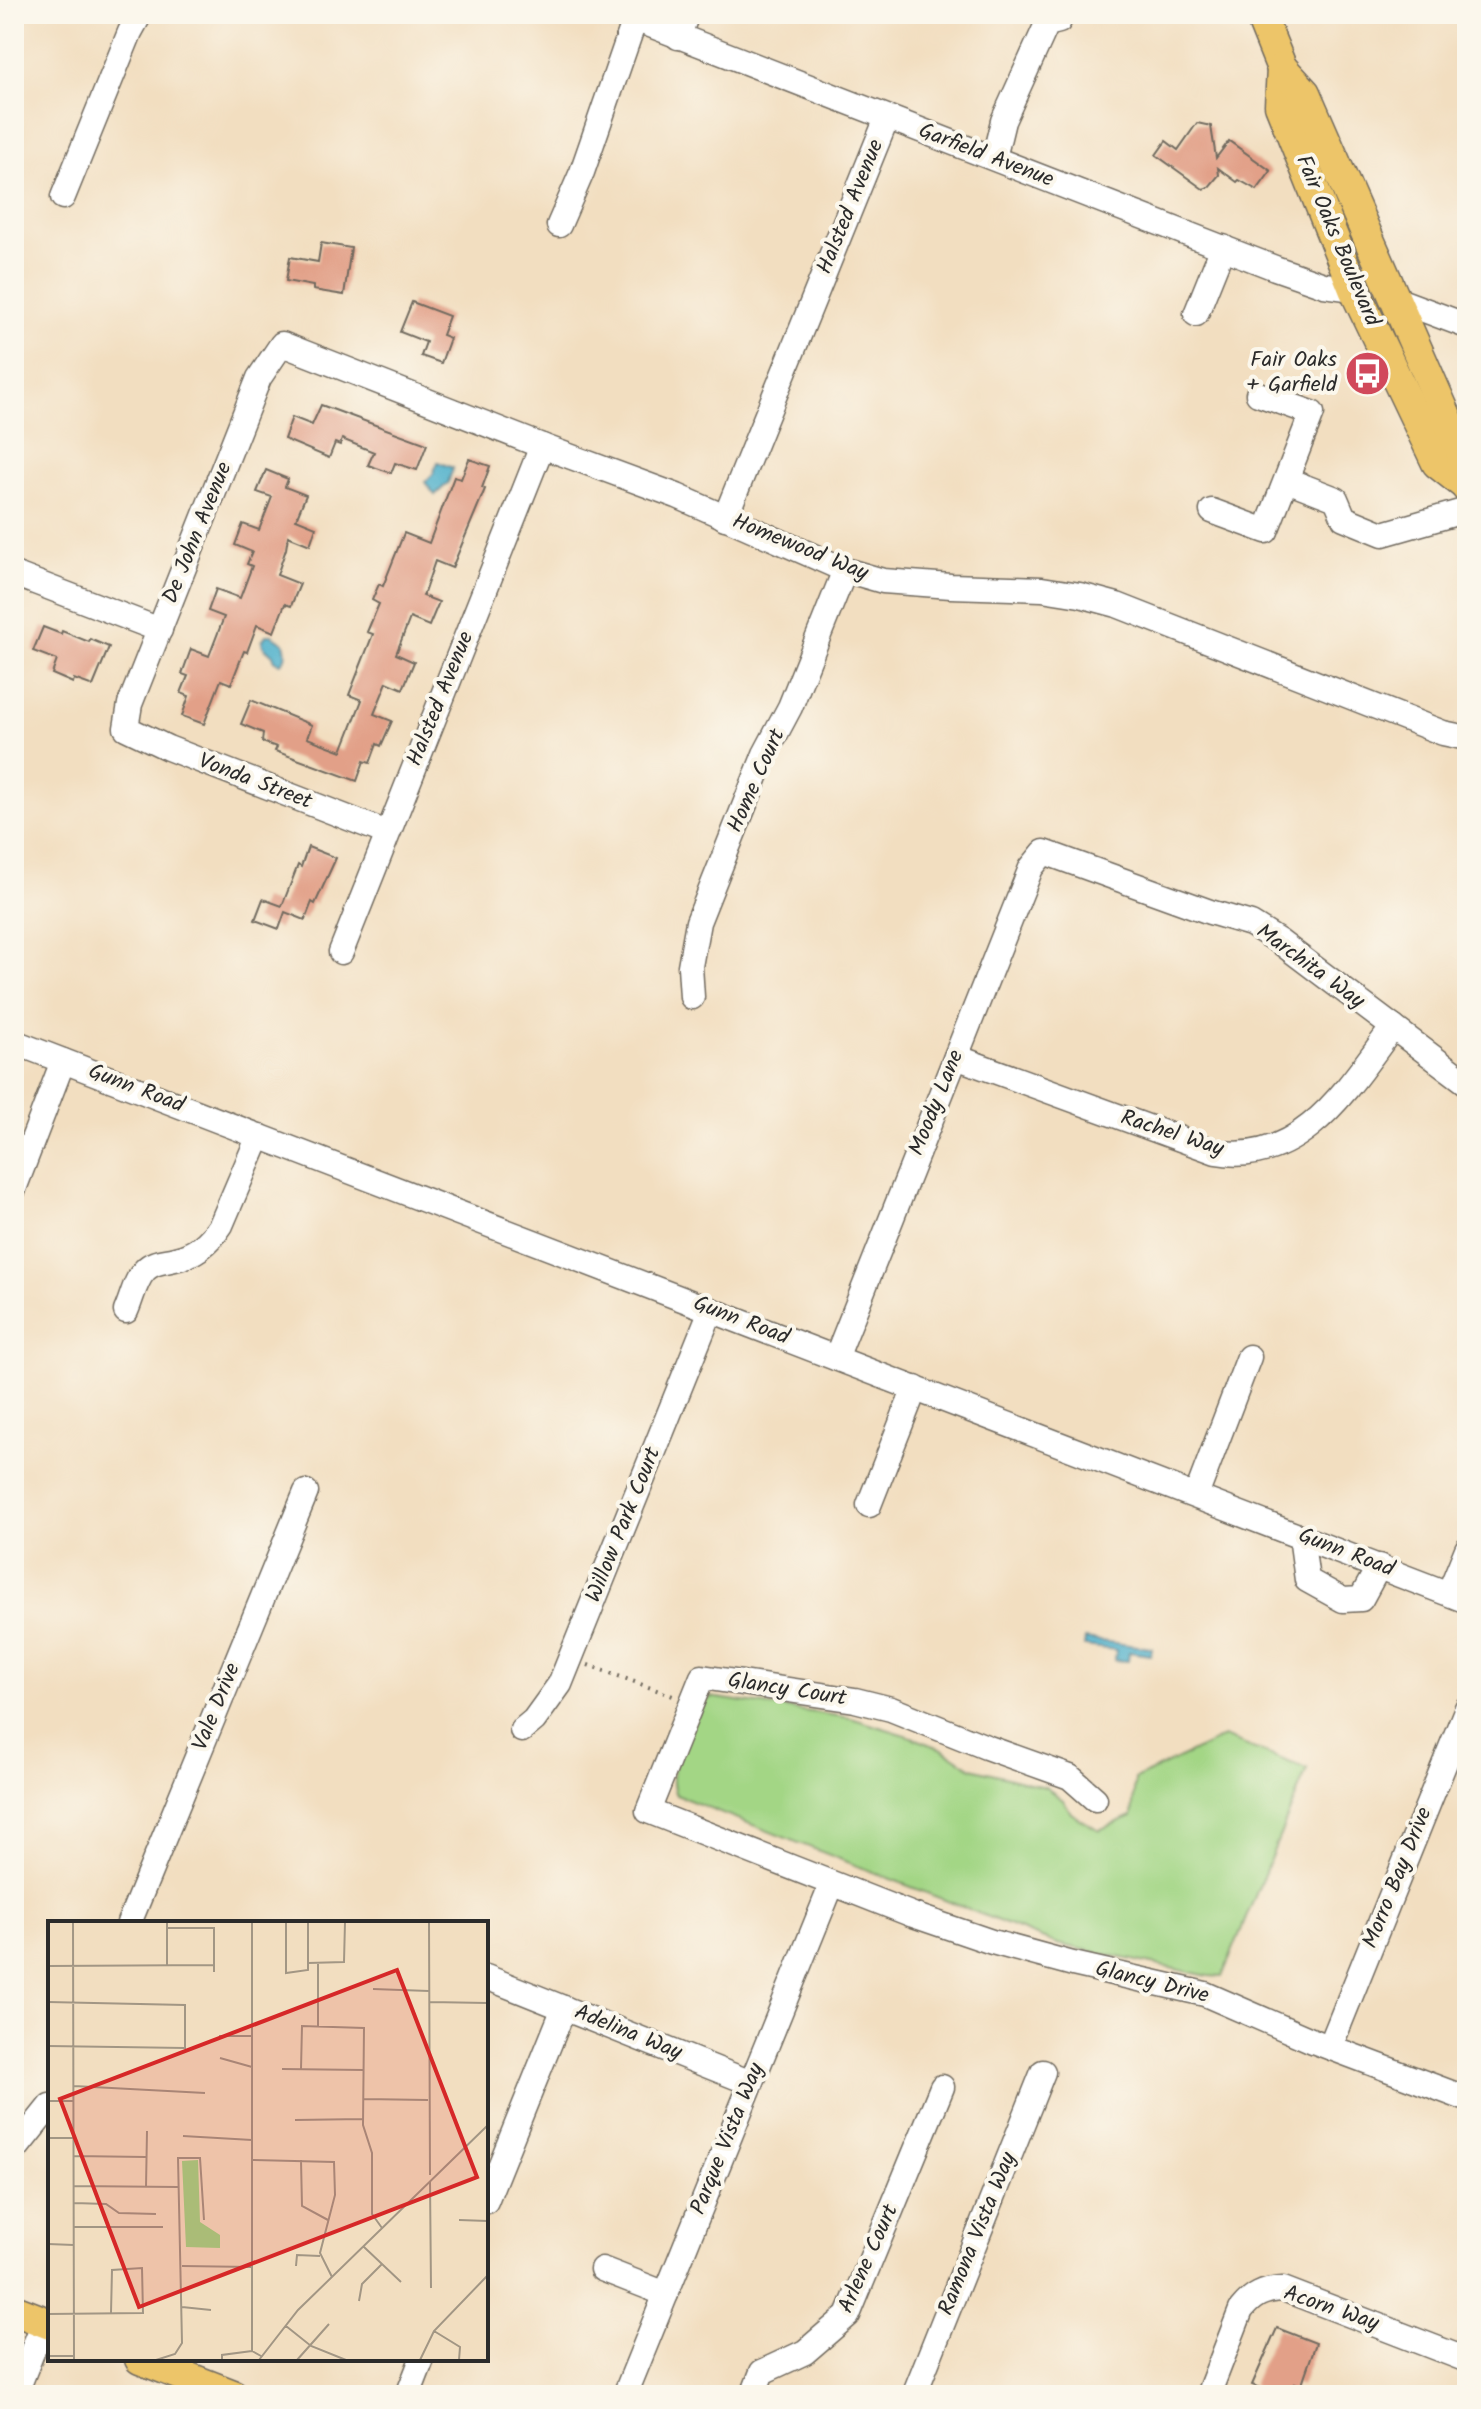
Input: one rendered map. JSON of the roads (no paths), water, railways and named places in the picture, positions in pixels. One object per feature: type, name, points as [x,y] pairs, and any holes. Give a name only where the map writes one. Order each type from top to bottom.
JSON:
[{"type":"main road","name":"Fair Oaks Boulevard","points":[[1260,14],[1282,68],[1305,93],[1395,299],[1458,420],[1466,494]]},
{"type":"main road","name":"Fair Oaks Boulevard","points":[[1282,68],[1280,105],[1354,289]]},
{"type":"main road","points":[[1354,289],[1386,318],[1466,494]]},
{"type":"main road","points":[[14,2310],[47,2323]]},
{"type":"main road","points":[[145,2361],[233,2395]]},
{"type":"street","points":[[63,197],[140,14]]},
{"type":"street","points":[[994,158],[1003,121],[1047,24],[1059,21],[1061,14]]},
{"type":"street","points":[[559,225],[582,172],[628,17]]},
{"type":"street","name":"Garfield Avenue","points":[[628,17],[683,25],[887,118],[1324,285],[1354,289]]},
{"type":"street","name":"Halsted Avenue","points":[[725,518],[887,118]]},
{"type":"street","points":[[1196,314],[1223,247]]},
{"type":"street","points":[[1395,299],[1467,326]]},
{"type":"street","name":"Homewood Way","points":[[282,344],[677,496],[845,570],[883,581],[1042,589],[1080,595],[1117,605],[1443,733],[1467,738]]},
{"type":"street","name":"De John Avenue","points":[[126,728],[130,704],[259,378],[282,344]]},
{"type":"street","points":[[1212,511],[1266,531],[1287,480],[1312,413],[1258,394]]},
{"type":"street","name":"Halsted Avenue","points":[[341,952],[542,446]]},
{"type":"street","points":[[1287,480],[1336,499],[1344,518],[1383,534],[1466,494]]},
{"type":"street","name":"Home Court","points":[[692,997],[690,966],[698,922],[765,754],[790,707],[845,570]]},
{"type":"street","points":[[14,574],[160,630]]},
{"type":"street","name":"Vonda Street","points":[[126,728],[168,748],[387,833]]},
{"type":"street","name":"Marchita Way","points":[[1044,852],[1251,924],[1280,942],[1467,1083]]},
{"type":"street","name":"Moody Lane","points":[[836,1358],[1031,868],[1044,852]]},
{"type":"street","name":"Rachel Way","points":[[956,1057],[1216,1152],[1242,1155],[1269,1150],[1304,1131],[1357,1076],[1393,1027]]},
{"type":"street","name":"Gunn Road","points":[[14,1042],[1458,1597]]},
{"type":"street","points":[[14,1189],[63,1061]]},
{"type":"street","points":[[126,1311],[141,1275],[149,1266],[196,1251],[212,1238],[221,1225],[259,1136]]},
{"type":"street","name":"Willow Park Court","points":[[522,1730],[553,1697],[711,1310]]},
{"type":"street","points":[[1196,1496],[1249,1357]]},
{"type":"street","points":[[869,1505],[915,1388]]},
{"type":"street","name":"Vale Drive","points":[[130,1921],[306,1492]]},
{"type":"street","points":[[1301,1536],[1307,1580],[1343,1600],[1361,1599],[1379,1566]]},
{"type":"street","points":[[1458,1597],[1467,1549]]},
{"type":"street","name":"Glancy Court","points":[[832,1884],[648,1811],[702,1677],[855,1700],[891,1709],[1070,1777],[1095,1799]]},
{"type":"street","name":"Morro Bay Drive","points":[[1330,2047],[1467,1708]]},
{"type":"street","name":"Glancy Drive","points":[[832,1884],[992,1942],[1205,1994],[1330,2047],[1467,2099]]},
{"type":"street","name":"Parque Vista Way","points":[[625,2395],[832,1884]]},
{"type":"street","points":[[488,1978],[564,2008]]},
{"type":"street","name":"Adelina Way","points":[[488,2196],[564,2008],[751,2083]]},
{"type":"street","name":"Ramona Vista Way","points":[[914,2395],[1043,2072]]},
{"type":"street","name":"Arlene Court","points":[[753,2395],[762,2372],[805,2352],[848,2315],[942,2087]]},
{"type":"street","points":[[14,2151],[48,2108]]},
{"type":"street","points":[[602,2269],[666,2294]]},
{"type":"street","name":"Acorn Way","points":[[1208,2395],[1241,2310],[1250,2299],[1269,2290],[1283,2289],[1467,2360]]},
{"type":"street","points":[[15,2395],[47,2323]]},
{"type":"street","points":[[408,2395],[421,2361]]},
{"type":"water","points":[[438,462],[453,468],[448,483],[435,495],[425,482]]},
{"type":"water","points":[[266,635],[272,635],[284,643],[285,657],[282,662],[275,661],[263,646]]},
{"type":"water","points":[[1085,1639],[1152,1648],[1151,1655],[1129,1652],[1128,1661],[1115,1660],[1116,1650],[1084,1646]]},
{"type":"place","name":"Fair Oaks + Garfield","points":[[1368,373]]}]
